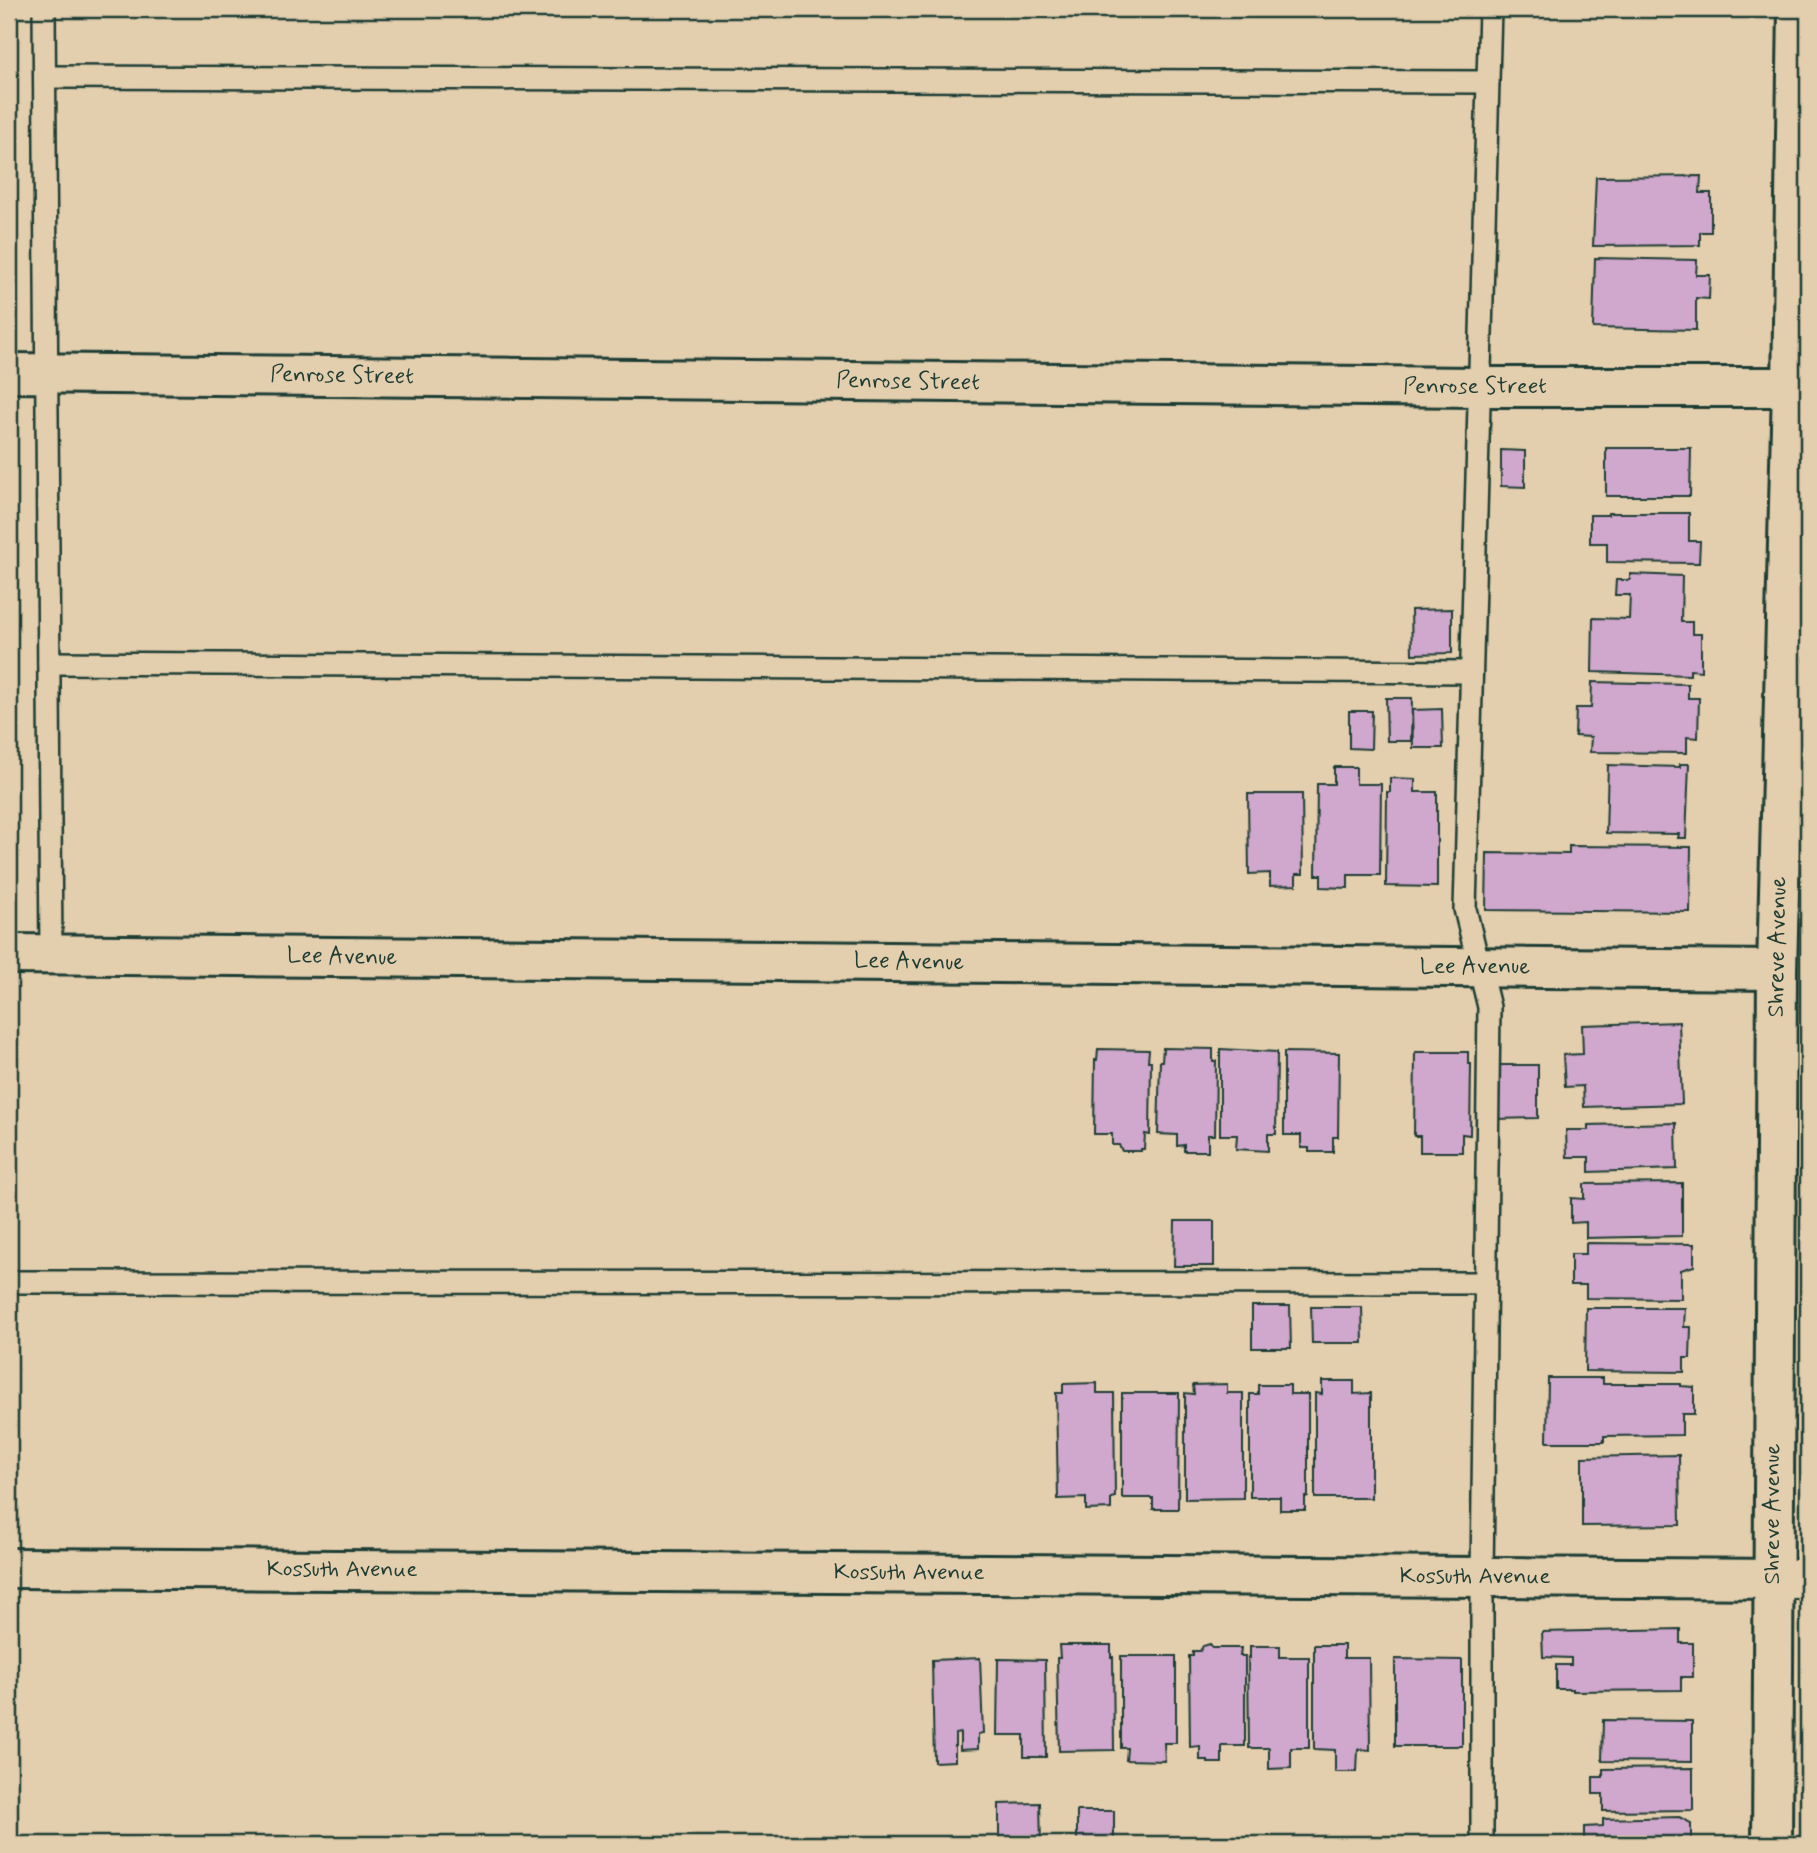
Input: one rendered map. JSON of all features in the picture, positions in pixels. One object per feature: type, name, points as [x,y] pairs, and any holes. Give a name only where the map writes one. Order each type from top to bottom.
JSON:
[{"type":"street","name":"Shreve Avenue","points":[[1772,1844],[1791,1579],[1793,970],[1800,387],[1798,9]]},
{"type":"street","name":"Penrose Street","points":[[9,373],[1478,387],[1800,387]]},
{"type":"street","name":"Lee Avenue","points":[[9,954],[1793,970]]},
{"type":"street","name":"Kossuth Avenue","points":[[9,1568],[1791,1579]]},
{"type":"lane","points":[[44,9],[51,955]]},
{"type":"lane","points":[[1482,1844],[1482,1577],[1489,1007],[1465,909],[1490,9]]},
{"type":"lane","points":[[45,77],[1488,82]]},
{"type":"lane","points":[[49,663],[1471,672]]},
{"type":"lane","points":[[9,1282],[1486,1283]]},
{"type":"building","points":[[1701,176],[1700,193],[1711,193],[1711,232],[1700,232],[1700,245],[1593,246],[1596,177]]},
{"type":"building","points":[[1595,258],[1697,260],[1696,275],[1710,275],[1709,299],[1696,298],[1696,330],[1593,328]]},
{"type":"building","points":[[1606,448],[1691,448],[1690,496],[1606,496]]},
{"type":"building","points":[[1501,450],[1525,451],[1525,487],[1501,486]]},
{"type":"building","points":[[1689,513],[1689,541],[1700,541],[1699,563],[1607,562],[1607,543],[1590,543],[1590,515]]},
{"type":"building","points":[[1630,574],[1682,576],[1681,622],[1692,622],[1692,634],[1701,634],[1701,671],[1690,670],[1690,675],[1592,672],[1593,618],[1629,619],[1630,595],[1615,595],[1616,580],[1630,580]]},
{"type":"building","points":[[1452,609],[1452,653],[1412,654],[1411,610]]},
{"type":"building","points":[[1592,682],[1688,684],[1688,698],[1699,698],[1698,738],[1687,737],[1687,753],[1590,752],[1591,737],[1575,736],[1576,708],[1591,708]]},
{"type":"building","points":[[1386,698],[1412,698],[1411,741],[1387,741]]},
{"type":"building","points":[[1442,709],[1443,748],[1413,748],[1412,710]]},
{"type":"building","points":[[1349,711],[1372,711],[1371,749],[1349,748]]},
{"type":"building","points":[[1680,764],[1689,764],[1686,838],[1678,838],[1679,834],[1606,833],[1608,765],[1680,767]]},
{"type":"building","points":[[1334,767],[1356,767],[1356,784],[1381,784],[1380,875],[1348,875],[1348,888],[1321,887],[1321,875],[1316,875],[1317,784],[1334,784]]},
{"type":"building","points":[[1390,778],[1415,779],[1415,792],[1437,792],[1437,887],[1386,886],[1387,792],[1390,792]]},
{"type":"building","points":[[1248,794],[1302,794],[1303,874],[1296,874],[1296,885],[1270,886],[1270,873],[1249,874]]},
{"type":"building","points":[[1569,846],[1691,847],[1690,912],[1486,910],[1487,853],[1569,854]]},
{"type":"building","points":[[1679,1022],[1682,1104],[1584,1107],[1583,1086],[1565,1087],[1563,1055],[1583,1054],[1582,1025]]},
{"type":"building","points":[[1163,1048],[1213,1049],[1213,1061],[1216,1061],[1215,1135],[1208,1135],[1208,1151],[1184,1151],[1184,1145],[1177,1146],[1177,1135],[1158,1134],[1160,1061]]},
{"type":"building","points":[[1098,1049],[1149,1050],[1150,1135],[1145,1134],[1144,1149],[1141,1151],[1122,1151],[1119,1145],[1112,1145],[1112,1134],[1094,1134],[1095,1060]]},
{"type":"building","points":[[1220,1049],[1277,1052],[1276,1134],[1268,1134],[1268,1151],[1236,1149],[1237,1135],[1220,1135]]},
{"type":"building","points":[[1284,1052],[1339,1053],[1338,1137],[1333,1137],[1333,1152],[1309,1152],[1309,1148],[1301,1148],[1301,1135],[1284,1135]]},
{"type":"building","points":[[1415,1052],[1468,1052],[1468,1064],[1471,1064],[1470,1135],[1462,1134],[1462,1152],[1420,1152],[1420,1136],[1414,1136]]},
{"type":"building","points":[[1497,1065],[1538,1065],[1538,1118],[1497,1119]]},
{"type":"building","points":[[1676,1123],[1677,1169],[1589,1172],[1589,1157],[1567,1157],[1566,1130],[1588,1130],[1588,1125]]},
{"type":"building","points":[[1682,1183],[1682,1236],[1586,1238],[1586,1222],[1571,1223],[1571,1198],[1584,1199],[1584,1184]]},
{"type":"building","points":[[1175,1221],[1214,1221],[1214,1266],[1174,1266]]},
{"type":"building","points":[[1586,1243],[1694,1244],[1694,1266],[1681,1270],[1681,1299],[1586,1298],[1586,1285],[1571,1285],[1571,1254],[1586,1254]]},
{"type":"building","points":[[1252,1306],[1290,1306],[1291,1348],[1252,1348]]},
{"type":"building","points":[[1311,1307],[1362,1307],[1363,1343],[1312,1343]]},
{"type":"building","points":[[1586,1308],[1685,1308],[1684,1327],[1691,1327],[1690,1358],[1684,1358],[1684,1372],[1585,1371]]},
{"type":"building","points":[[1548,1378],[1603,1378],[1603,1384],[1681,1384],[1694,1387],[1694,1414],[1682,1414],[1682,1435],[1604,1436],[1604,1442],[1547,1442]]},
{"type":"building","points":[[1322,1381],[1354,1381],[1354,1394],[1371,1393],[1371,1498],[1315,1498],[1315,1393],[1322,1394]]},
{"type":"building","points":[[1097,1383],[1097,1393],[1114,1393],[1115,1497],[1111,1498],[1111,1509],[1086,1510],[1086,1498],[1058,1499],[1056,1393],[1063,1393],[1063,1384]]},
{"type":"building","points":[[1227,1384],[1227,1393],[1243,1393],[1243,1498],[1185,1499],[1185,1393],[1194,1394],[1193,1385]]},
{"type":"building","points":[[1258,1385],[1290,1385],[1290,1394],[1308,1394],[1308,1497],[1305,1497],[1305,1510],[1280,1510],[1280,1497],[1250,1497],[1250,1394],[1258,1394]]},
{"type":"building","points":[[1122,1393],[1179,1393],[1178,1509],[1153,1509],[1153,1498],[1122,1498]]},
{"type":"building","points":[[1679,1455],[1680,1525],[1582,1526],[1582,1457]]},
{"type":"building","points":[[1680,1629],[1680,1643],[1693,1643],[1693,1677],[1681,1677],[1681,1690],[1556,1689],[1556,1665],[1571,1665],[1571,1658],[1543,1657],[1542,1632]]},
{"type":"building","points":[[1210,1644],[1212,1648],[1241,1648],[1240,1656],[1245,1656],[1245,1746],[1222,1746],[1222,1763],[1200,1760],[1200,1746],[1190,1747],[1189,1656],[1193,1656],[1193,1651],[1200,1651],[1203,1646]]},
{"type":"building","points":[[1059,1645],[1111,1645],[1114,1750],[1059,1751]]},
{"type":"building","points":[[1314,1645],[1344,1645],[1344,1658],[1369,1658],[1370,1750],[1358,1749],[1357,1772],[1335,1772],[1335,1750],[1314,1749]]},
{"type":"building","points":[[1250,1646],[1280,1646],[1280,1657],[1309,1657],[1309,1748],[1291,1748],[1291,1768],[1269,1769],[1269,1748],[1249,1748]]},
{"type":"building","points":[[1121,1656],[1176,1656],[1176,1743],[1164,1743],[1165,1761],[1126,1760],[1127,1748],[1121,1748]]},
{"type":"building","points":[[980,1658],[983,1733],[978,1734],[978,1749],[960,1750],[960,1733],[955,1734],[955,1761],[934,1762],[932,1660]]},
{"type":"building","points":[[998,1659],[1045,1660],[1046,1757],[1024,1757],[1024,1735],[997,1735]]},
{"type":"building","points":[[1395,1659],[1462,1660],[1462,1746],[1395,1746]]},
{"type":"building","points":[[1603,1720],[1692,1721],[1692,1762],[1602,1761]]},
{"type":"building","points":[[1693,1768],[1693,1810],[1603,1811],[1603,1794],[1593,1794],[1593,1777],[1603,1777],[1603,1769]]},
{"type":"building","points":[[1040,1803],[1041,1844],[999,1844],[999,1804]]},
{"type":"building","points":[[1077,1811],[1114,1811],[1114,1844],[1077,1844]]},
{"type":"building","points":[[1679,1817],[1691,1823],[1691,1844],[1584,1844],[1584,1827],[1603,1826],[1603,1819]]}]
